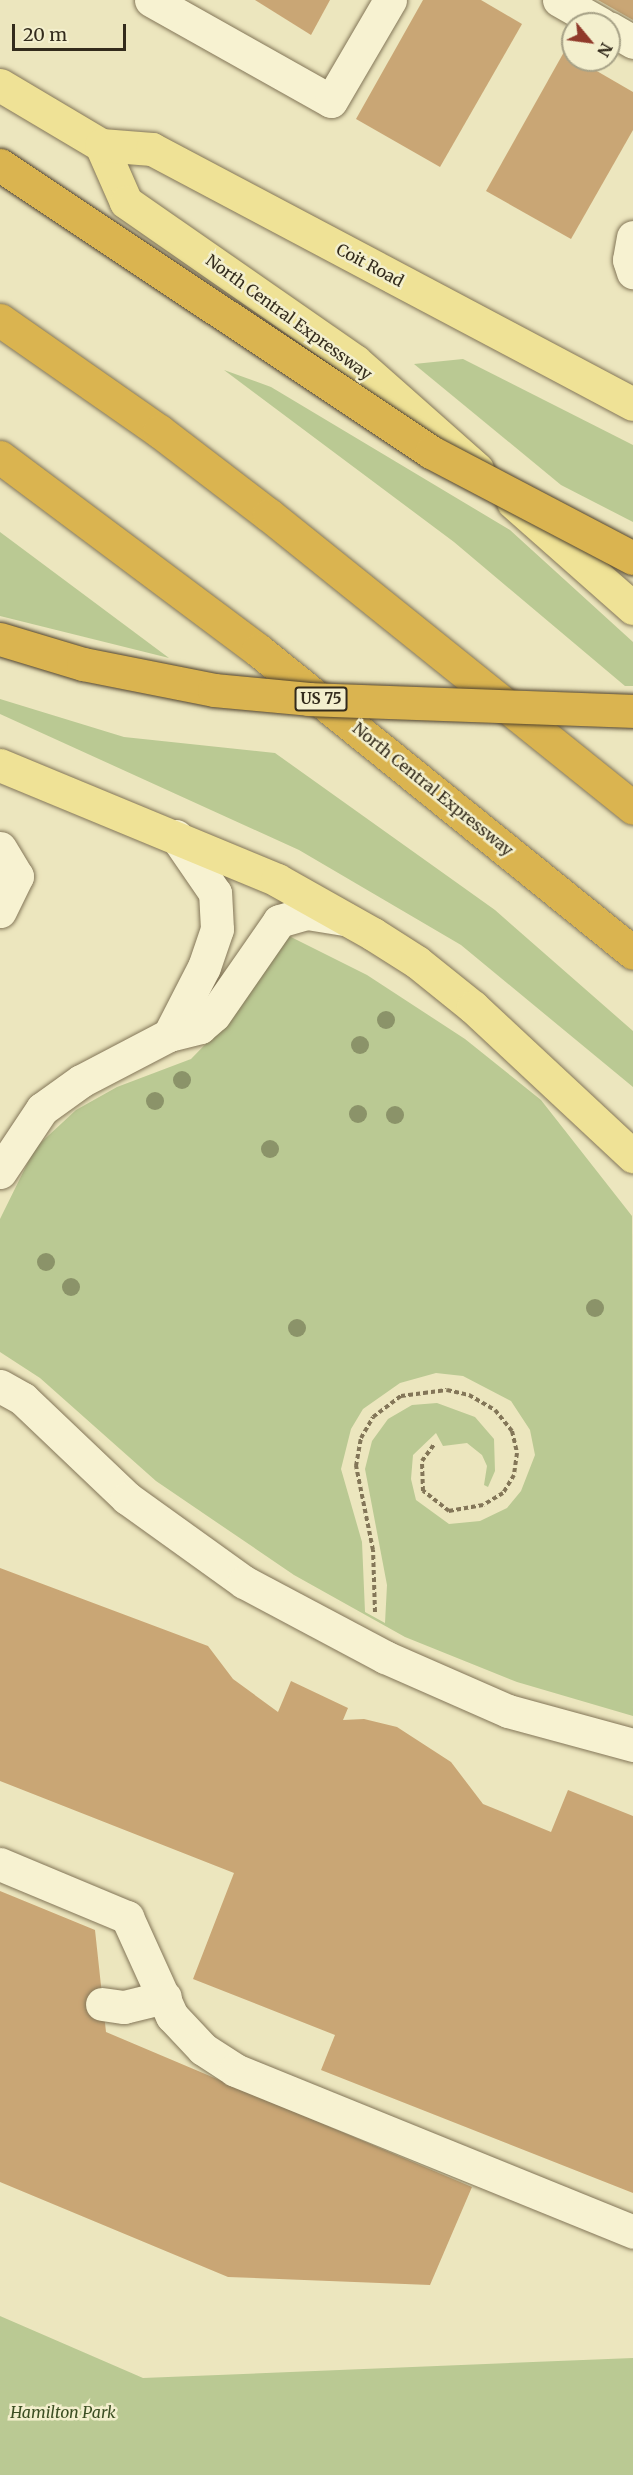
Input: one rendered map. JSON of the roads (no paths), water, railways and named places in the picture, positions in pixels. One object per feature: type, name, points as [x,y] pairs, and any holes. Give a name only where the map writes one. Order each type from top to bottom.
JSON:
[{"type":"highway","points":[[0,165],[431,452],[633,558]]},
{"type":"highway","points":[[0,320],[260,508],[633,808]]},
{"type":"highway","name":"North Central Expressway","points":[[0,457],[258,650],[633,953]]},
{"type":"highway","points":[[0,639],[83,664],[214,690],[309,699],[633,711]]},
{"type":"main road","points":[[0,85],[100,145]]},
{"type":"main road","name":"Coit Road","points":[[100,145],[152,149],[633,404]]},
{"type":"main road","name":"North Central Expressway","points":[[100,145],[126,202],[355,361],[633,608]]},
{"type":"main road","points":[[0,765],[176,836],[277,880],[417,962],[472,1007],[633,1156]]},
{"type":"lane","points":[[152,0],[331,101],[390,0]]},
{"type":"lane","points":[[559,0],[580,12]]},
{"type":"lane","points":[[633,237],[629,260],[633,272]]},
{"type":"lane","points":[[169,1035],[204,967],[217,929],[215,893],[176,836]]},
{"type":"lane","points":[[0,848],[17,876],[0,911]]},
{"type":"lane","points":[[0,1172],[42,1109],[81,1081],[169,1035],[200,1027],[214,1015],[279,921],[307,913],[346,919]]},
{"type":"lane","points":[[0,1386],[22,1399],[128,1498],[244,1582],[367,1648],[508,1711],[633,1744]]},
{"type":"lane","points":[[0,1864],[127,1917],[172,2016],[203,2049],[236,2070],[633,2232]]},
{"type":"lane","points":[[102,2004],[124,2007],[165,1997]]},
{"type":"park label","name":"Hamilton Park","points":[[63,2412]]}]
